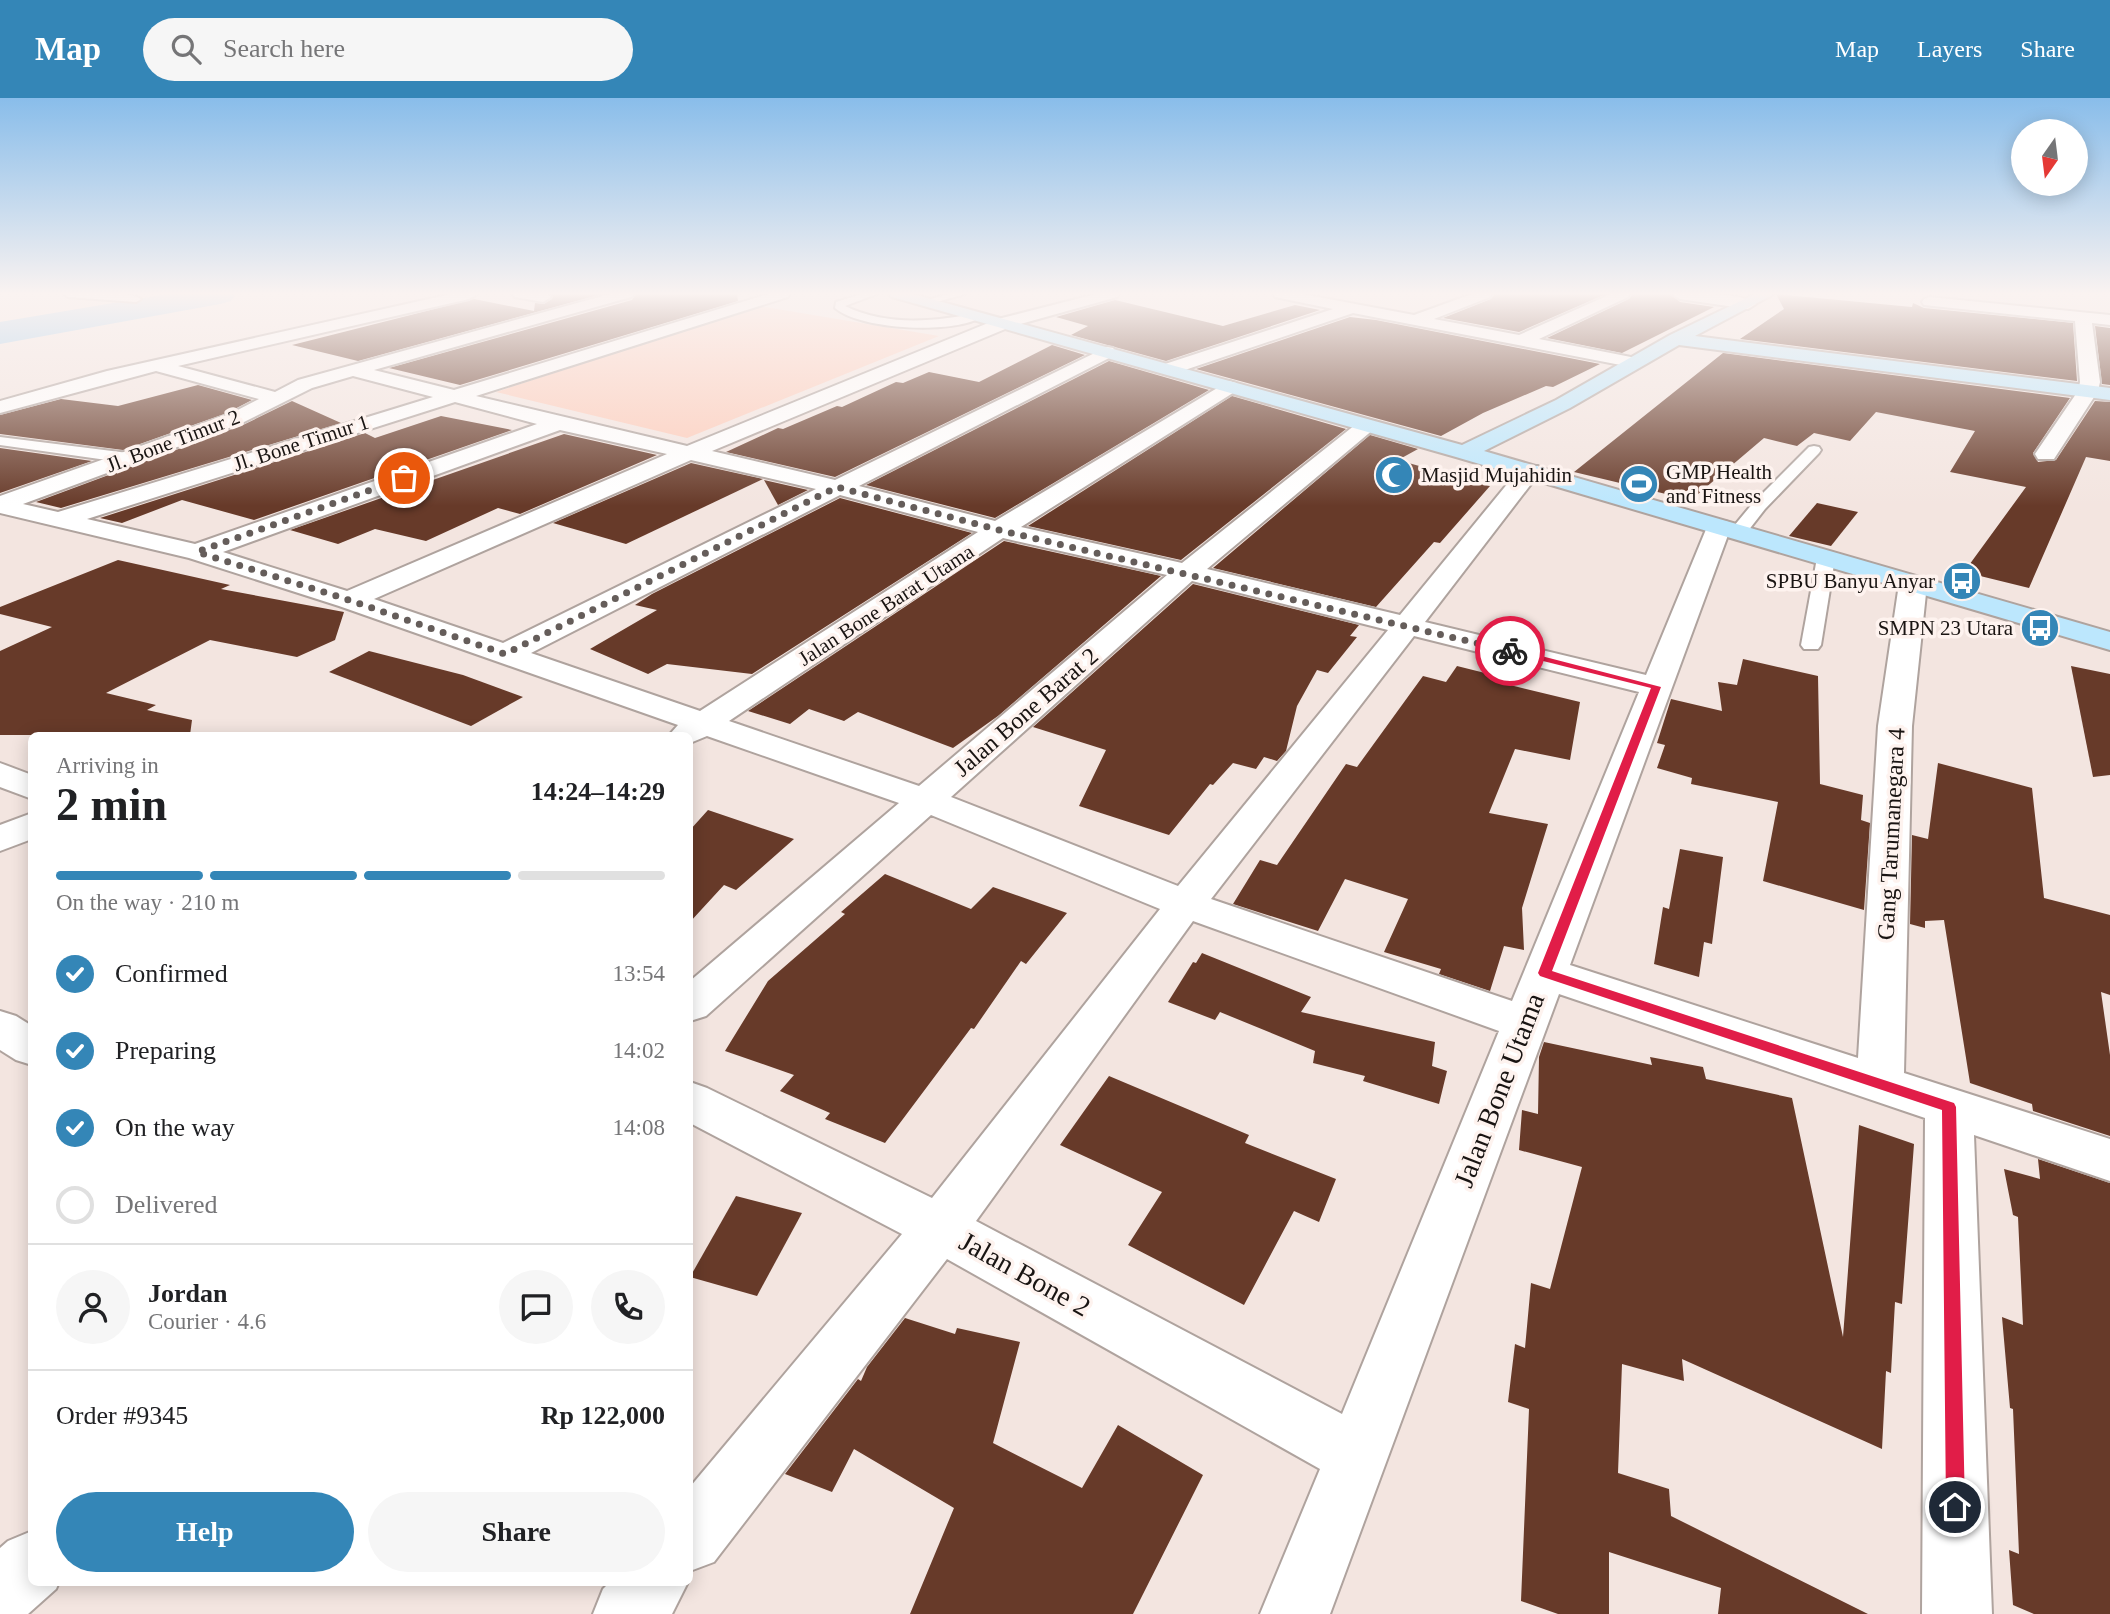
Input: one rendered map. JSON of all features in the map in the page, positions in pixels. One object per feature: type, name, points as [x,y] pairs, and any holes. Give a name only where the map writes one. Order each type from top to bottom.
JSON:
[{"type":"main road","points":[[1153,365],[1530,471],[2110,641]]},
{"type":"main road","points":[[1464,452],[1563,404],[1633,365]]},
{"type":"main road","points":[[1880,365],[2110,394]]},
{"type":"main road","points":[[1563,404],[1527,432],[1522,442],[1527,453],[1542,466],[1577,485]]},
{"type":"street","points":[[0,407],[56,390],[162,365]]},
{"type":"street","name":"Jl. Bone Timur 2","points":[[0,505],[235,419],[305,384],[377,365]]},
{"type":"street","name":"Jl. Bone Timur 1","points":[[61,519],[552,365]]},
{"type":"street","points":[[349,600],[689,453],[902,365]]},
{"type":"street","points":[[505,654],[1082,365]]},
{"type":"street","points":[[1169,369],[1182,365]]},
{"type":"street","points":[[2046,454],[2088,391],[2088,365]]},
{"type":"street","points":[[157,366],[276,398]]},
{"type":"street","points":[[355,371],[559,423],[837,487],[999,530],[1187,572],[1656,687]]},
{"type":"street","points":[[22,383],[56,390]]},
{"type":"street","name":"Jalan Bone Barat Utama","points":[[694,729],[999,530],[1229,387]]},
{"type":"street","points":[[197,552],[559,423]]},
{"type":"street","name":"Jalan Bone Barat 2","points":[[693,1002],[1187,572],[1367,425]]},
{"type":"street","points":[[693,1534],[940,1227],[1185,904],[1530,471]]},
{"type":"street","points":[[0,505],[197,552],[349,600],[505,654],[694,729],[925,800],[1185,904],[1525,1023]]},
{"type":"street","name":"Jalan Bone Utama","points":[[1294,1614],[1656,687],[1729,530]]},
{"type":"street","name":"Gang Tarumanegara 4","points":[[1880,1084],[1895,726],[1913,584]]},
{"type":"street","points":[[0,774],[28,786]]},
{"type":"street","points":[[0,840],[28,826]]},
{"type":"street","points":[[1545,973],[2110,1160]]},
{"type":"street","points":[[0,1028],[28,1046]]},
{"type":"street","name":"Jalan Bone 2","points":[[693,1103],[940,1227],[1356,1455]]},
{"type":"street","points":[[1949,1107],[1957,1614]]},
{"type":"street","points":[[0,1593],[28,1568]]},
{"type":"street","points":[[628,1614],[651,1586]]},
{"type":"lane","points":[[0,442],[128,458]]},
{"type":"lane","points":[[1729,530],[1759,506],[1814,450]]},
{"type":"lane","points":[[1811,645],[1826,558]]},
{"type":"shaded area","points":[[579,365],[868,365],[687,438],[496,392]]},
{"type":"building","points":[[401,365],[527,365],[460,385],[389,368]]},
{"type":"building","points":[[1013,365],[1065,365],[835,477],[726,452],[778,428],[783,429],[837,406],[842,407],[896,382],[903,383],[929,372],[979,382]]},
{"type":"building","points":[[1102,365],[1122,365],[1209,390],[995,518],[866,485]]},
{"type":"building","points":[[1209,365],[1598,365],[1553,387],[1546,386],[1483,413],[1441,436],[1196,369]]},
{"type":"building","points":[[1708,365],[1814,365],[2070,398],[2033,453],[2038,462],[2056,460],[2095,401],[2110,402],[2110,461],[2086,457],[2029,588],[1964,572],[2026,487],[1950,472],[1975,431],[1876,412],[1850,441],[1814,433],[1797,446],[1764,438],[1691,500],[1574,472]]},
{"type":"building","points":[[1947,365],[2076,365],[2077,381]]},
{"type":"building","points":[[2100,365],[2110,365],[2110,385],[2102,384]]},
{"type":"building","points":[[198,385],[252,400],[227,413],[123,450],[0,434],[0,415],[61,399],[118,406]]},
{"type":"building","points":[[1232,396],[1346,429],[1181,560],[1028,526]]},
{"type":"building","points":[[292,401],[341,423],[61,508],[36,502],[243,425]]},
{"type":"building","points":[[441,416],[512,430],[254,520],[182,500],[122,523],[100,518],[365,433],[375,438]]},
{"type":"building","points":[[564,434],[657,455],[520,514],[498,508],[426,541],[375,529],[338,544],[290,530]]},
{"type":"building","points":[[1370,435],[1418,449],[1398,460],[1490,486],[1440,543],[1434,542],[1376,607],[1213,568]]},
{"type":"building","points":[[0,448],[92,461],[0,493]]},
{"type":"building","points":[[691,463],[763,479],[626,544],[553,523]]},
{"type":"building","points":[[764,480],[808,490],[778,505]]},
{"type":"building","points":[[840,498],[972,533],[752,674],[667,664],[648,674],[590,649],[657,610],[635,605],[652,594]]},
{"type":"building","points":[[1817,503],[1858,512],[1831,546],[1789,536]]},
{"type":"building","points":[[1004,541],[1161,576],[998,716],[953,748],[858,712],[844,721],[809,709],[790,724],[748,711]]},
{"type":"building","points":[[118,560],[230,585],[221,589],[344,612],[335,640],[297,657],[210,640],[106,693],[156,705],[147,710],[192,720],[190,732],[28,732],[28,735],[0,735],[0,651],[52,627],[0,614],[0,607]]},
{"type":"building","points":[[1193,584],[1359,625],[1350,636],[1357,637],[1328,673],[1317,670],[1297,706],[1286,751],[1277,761],[1264,757],[1256,769],[1233,763],[1213,785],[1210,784],[1169,835],[1079,806],[1106,750],[1033,727]]},
{"type":"building","points":[[369,651],[463,675],[523,697],[471,726],[329,672]]},
{"type":"building","points":[[1743,659],[1818,676],[1820,784],[1863,795],[1861,820],[1870,823],[1864,910],[1763,881],[1778,802],[1691,784],[1692,778],[1657,768],[1665,745],[1657,743],[1671,699],[1722,711],[1718,682],[1737,685]]},
{"type":"building","points":[[1457,666],[1513,680],[1510,685],[1580,702],[1570,760],[1515,749],[1489,813],[1548,824],[1522,908],[1524,950],[1504,946],[1490,991],[1439,974],[1441,969],[1384,952],[1408,899],[1345,879],[1318,931],[1233,904],[1260,860],[1277,865],[1346,764],[1357,767],[1423,676],[1446,682]]},
{"type":"building","points":[[2071,666],[2110,674],[2110,775],[2093,777]]},
{"type":"building","points":[[1938,763],[2032,788],[2044,898],[2110,915],[2110,995],[2101,992],[2110,1055],[2110,1136],[2033,1111],[2032,1104],[1970,1083],[1944,920],[1925,921],[1925,928],[1910,924],[1912,835],[1928,839]]},
{"type":"building","points":[[708,810],[794,839],[736,890],[724,885],[693,919],[693,827]]},
{"type":"building","points":[[1680,849],[1723,857],[1712,944],[1704,942],[1699,977],[1654,964],[1663,907],[1669,909]]},
{"type":"building","points":[[885,874],[971,909],[993,887],[1067,913],[1026,964],[1021,961],[974,1029],[971,1028],[885,1143],[825,1119],[830,1113],[780,1091],[794,1075],[725,1051],[768,981],[845,914],[841,912]]},
{"type":"building","points":[[1202,953],[1311,997],[1301,1012],[1435,1042],[1432,1066],[1447,1071],[1439,1104],[1363,1081],[1365,1076],[1313,1063],[1315,1051],[1220,1012],[1215,1020],[1168,1002],[1193,962],[1196,963]]},
{"type":"building","points":[[1544,1042],[1652,1065],[1650,1057],[1703,1067],[1706,1079],[1792,1098],[1843,1337],[1859,1125],[1914,1144],[1902,1304],[1895,1302],[1891,1373],[1886,1371],[1882,1449],[1682,1359],[1684,1381],[1622,1364],[1618,1473],[1669,1489],[1671,1516],[1868,1614],[1718,1614],[1721,1588],[1609,1552],[1609,1614],[1558,1614],[1521,1601],[1529,1409],[1508,1402],[1515,1344],[1525,1348],[1531,1283],[1550,1289],[1582,1167],[1519,1150],[1522,1110],[1538,1114],[1539,1057]]},
{"type":"building","points":[[1109,1076],[1249,1135],[1245,1143],[1336,1179],[1319,1222],[1294,1211],[1244,1305],[1128,1245],[1162,1192],[1060,1145]]},
{"type":"building","points":[[2038,1159],[2110,1183],[2110,1614],[2034,1614],[2013,1605],[2009,1550],[2019,1554],[2013,1409],[2010,1408],[2002,1317],[2023,1325],[2018,1217],[2013,1215],[2004,1169],[2040,1179]]},
{"type":"building","points":[[736,1196],[802,1213],[757,1296],[693,1278],[693,1272]]},
{"type":"building","points":[[905,1318],[955,1334],[957,1328],[1020,1342],[993,1443],[1082,1488],[1118,1425],[1203,1475],[1133,1614],[910,1614],[954,1508],[854,1449],[832,1492],[785,1474],[858,1379],[861,1381],[867,1367]]},
{"type":"way so far","points":[[404,478],[197,552],[349,600],[505,654],[837,487],[999,530],[1187,572],[1510,651]]},
{"type":"place","name":"Masjid Mujahidin","points":[[1394,475]]},
{"type":"place","name":"GMP Health and Fitness","points":[[1639,484]]},
{"type":"place","name":"SPBU Banyu Anyar","points":[[1962,581]]},
{"type":"place","name":"SMPN 23 Utara","points":[[2040,628]]},
{"type":"route","points":[[1510,651],[1656,687],[1545,973],[1949,1107],[1955,1507]]}]
